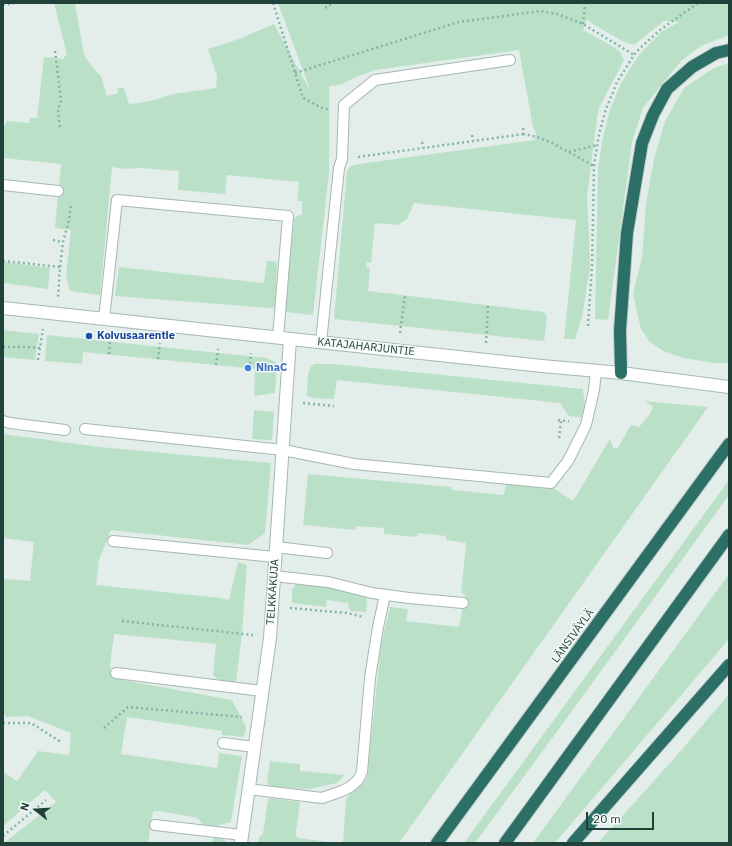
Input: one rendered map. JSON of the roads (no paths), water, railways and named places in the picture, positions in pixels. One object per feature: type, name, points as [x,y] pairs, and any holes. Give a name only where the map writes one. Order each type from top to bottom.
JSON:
[{"type":"highway","points":[[621,373],[620,330],[627,233],[642,143],[653,115],[667,89],[692,67],[716,53],[729,50]]},
{"type":"highway","name":"LÄNSIVÄYLÄ","points":[[437,843],[729,444]]},
{"type":"highway","points":[[506,843],[729,535]]},
{"type":"highway","points":[[572,843],[729,665]]},
{"type":"street","name":"KATAJAHARJUNTIE","points":[[3,308],[542,366],[621,373],[729,387]]},
{"type":"street","name":"TELKKÄKUJA","points":[[241,839],[270,638],[290,339]]},
{"type":"lane","points":[[321,342],[338,168],[342,159],[344,105],[375,80],[510,60]]},
{"type":"lane","points":[[3,185],[58,191]]},
{"type":"lane","points":[[104,319],[117,200],[288,216],[278,337]]},
{"type":"lane","points":[[85,429],[283,450],[354,464],[551,483],[568,461],[586,425],[594,390],[596,371]]},
{"type":"lane","points":[[3,421],[10,424],[65,430]]},
{"type":"lane","points":[[113,541],[275,552],[327,553]]},
{"type":"lane","points":[[274,576],[328,582],[384,595],[463,603]]},
{"type":"lane","points":[[248,789],[322,798],[350,787],[358,780],[362,772],[370,678],[384,595]]},
{"type":"lane","points":[[116,673],[262,691]]},
{"type":"lane","points":[[223,743],[254,747]]},
{"type":"lane","points":[[156,825],[241,839]]},
{"type":"place","name":"Koivusaarentie","points":[[89,336]]},
{"type":"place","name":"NinaC","points":[[248,368]]}]
